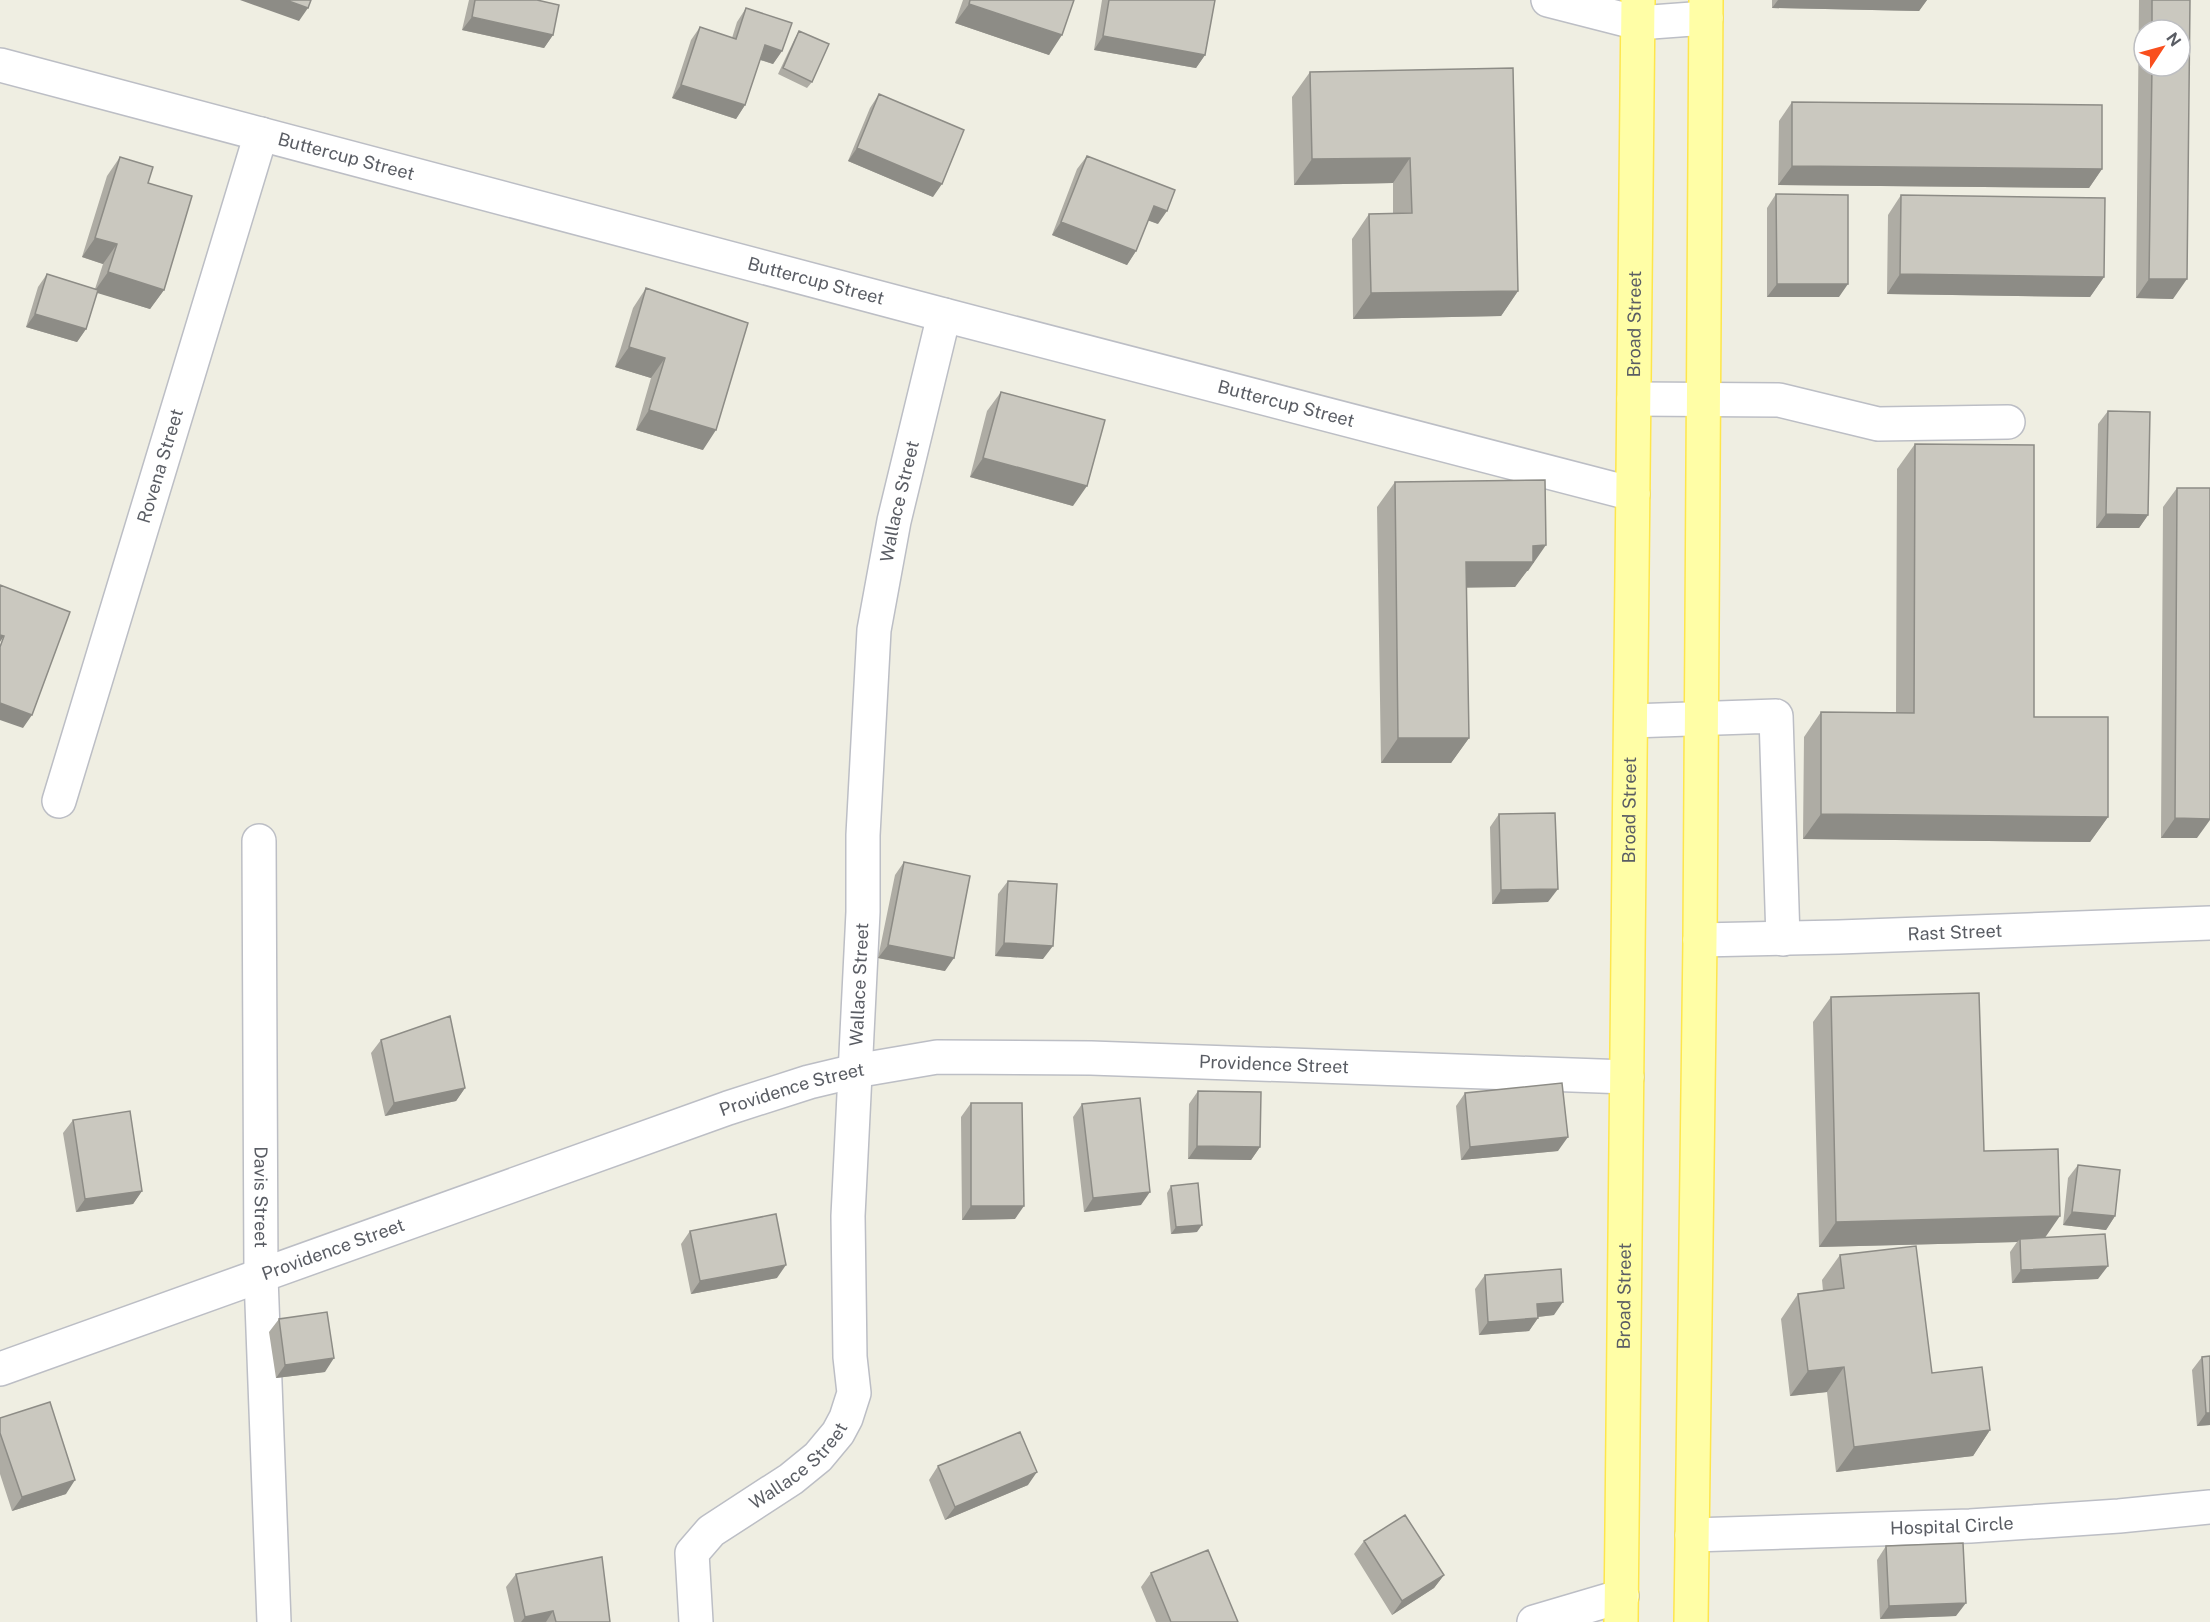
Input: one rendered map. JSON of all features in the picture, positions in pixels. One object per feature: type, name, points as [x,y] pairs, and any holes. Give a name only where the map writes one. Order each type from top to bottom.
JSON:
[{"type":"main road","points":[[1690,1622],[1700,940],[1706,9]]},
{"type":"main road","name":"Broad Street","points":[[1622,1609],[1638,11]]},
{"type":"street","points":[[1548,0],[1638,11],[1706,9]]},
{"type":"street","name":"Buttercup Street","points":[[0,65],[944,315],[1633,494]]},
{"type":"street","name":"Rovena Street","points":[[59,801],[261,134]]},
{"type":"street","name":"Wallace Street","points":[[696,1622],[692,1553],[711,1531],[791,1479],[818,1457],[838,1433],[846,1418],[854,1393],[850,1357],[848,1216],[863,912],[862,835],[874,630],[894,521],[944,315]]},
{"type":"street","points":[[1634,399],[1779,400],[1878,424],[2008,422]]},
{"type":"street","points":[[1631,721],[1776,716],[1783,939]]},
{"type":"street","name":"Davis Street","points":[[260,841],[261,1276],[274,1622]]},
{"type":"street","name":"Rast Street","points":[[1700,940],[2210,923]]},
{"type":"street","name":"Providence Street","points":[[0,1369],[728,1108],[809,1082],[855,1071],[937,1057],[1090,1058],[1628,1077]]},
{"type":"street","name":"Hospital Circle","points":[[1692,1535],[1970,1526],[2210,1507]]},
{"type":"street","points":[[1534,1622],[1622,1609]]},
{"type":"building","points":[[286,0],[311,0],[308,8]]},
{"type":"building","points":[[475,0],[537,0],[559,5],[553,35],[472,17]]},
{"type":"building","points":[[970,0],[1074,0],[1062,35],[969,4]]},
{"type":"building","points":[[1109,0],[1215,0],[1205,55],[1103,36]]},
{"type":"building","points":[[2152,0],[2190,0],[2190,18],[2152,18]]},
{"type":"building","points":[[746,8],[792,23],[782,51],[765,45],[745,105],[681,85],[700,27],[736,39]]},
{"type":"building","points":[[799,31],[829,44],[812,82],[783,68]]},
{"type":"building","points":[[1513,68],[1518,291],[1371,293],[1369,214],[1412,213],[1410,158],[1312,159],[1310,72]]},
{"type":"building","points":[[2152,78],[2189,78],[2187,279],[2149,279]]},
{"type":"building","points":[[879,94],[964,130],[942,184],[857,148]]},
{"type":"building","points":[[1792,102],[2102,105],[2102,169],[1792,166]]},
{"type":"building","points":[[1087,156],[1175,190],[1167,211],[1154,206],[1136,251],[1061,222]]},
{"type":"building","points":[[120,157],[153,167],[148,183],[192,196],[164,290],[108,272],[117,244],[95,238]]},
{"type":"building","points":[[1776,194],[1848,195],[1848,284],[1777,284]]},
{"type":"building","points":[[1901,195],[2105,198],[2104,277],[1900,274]]},
{"type":"building","points":[[47,274],[98,290],[86,329],[35,314]]},
{"type":"building","points":[[646,288],[748,323],[716,430],[649,410],[665,358],[629,347]]},
{"type":"building","points":[[1001,392],[1105,420],[1087,486],[983,458]]},
{"type":"building","points":[[2108,411],[2150,412],[2148,515],[2106,514]]},
{"type":"building","points":[[1915,444],[2034,445],[2034,717],[2108,717],[2108,817],[1821,814],[1821,712],[1914,713]]},
{"type":"building","points":[[1545,480],[1546,545],[1533,546],[1533,562],[1466,562],[1469,738],[1398,738],[1395,482]]},
{"type":"building","points":[[2177,488],[2210,488],[2210,819],[2175,818]]},
{"type":"building","points":[[0,585],[70,612],[32,715],[0,703],[0,647],[4,636],[0,635]]},
{"type":"building","points":[[1555,813],[1558,889],[1501,890],[1499,814]]},
{"type":"building","points":[[904,862],[970,876],[954,958],[888,945]]},
{"type":"building","points":[[1008,881],[1057,884],[1053,946],[1004,943]]},
{"type":"building","points":[[1979,993],[1984,1151],[2058,1149],[2060,1216],[1836,1222],[1831,997]]},
{"type":"building","points":[[450,1016],[465,1088],[394,1103],[381,1040]]},
{"type":"building","points":[[1562,1083],[1568,1137],[1470,1147],[1465,1093]]},
{"type":"building","points":[[1198,1091],[1261,1092],[1260,1147],[1197,1146]]},
{"type":"building","points":[[1140,1098],[1150,1192],[1093,1198],[1082,1104]]},
{"type":"building","points":[[971,1103],[1022,1103],[1024,1206],[971,1206]]},
{"type":"building","points":[[130,1111],[142,1191],[85,1199],[73,1120]]},
{"type":"building","points":[[2078,1165],[2120,1170],[2115,1216],[2072,1212]]},
{"type":"building","points":[[1198,1183],[1202,1225],[1176,1227],[1171,1186]]},
{"type":"building","points":[[776,1214],[786,1265],[700,1281],[690,1231]]},
{"type":"building","points":[[2105,1234],[2108,1266],[2021,1270],[2020,1239]]},
{"type":"building","points":[[1916,1246],[1932,1373],[1982,1367],[1990,1430],[1854,1447],[1844,1367],[1808,1371],[1798,1294],[1844,1288],[1840,1255]]},
{"type":"building","points":[[1561,1269],[1563,1302],[1537,1304],[1538,1318],[1488,1322],[1485,1275]]},
{"type":"building","points":[[327,1312],[334,1358],[285,1365],[279,1319]]},
{"type":"building","points":[[2210,1356],[2210,1413],[2206,1413],[2202,1357]]},
{"type":"building","points":[[50,1402],[75,1480],[22,1497],[0,1433],[0,1418]]},
{"type":"building","points":[[1020,1432],[1037,1472],[955,1507],[938,1466]]},
{"type":"building","points":[[1405,1515],[1444,1575],[1402,1601],[1364,1541]]},
{"type":"building","points":[[1963,1543],[1966,1603],[1889,1606],[1886,1546]]},
{"type":"building","points":[[1208,1550],[1238,1622],[1171,1622],[1151,1573]]},
{"type":"building","points":[[602,1557],[610,1622],[556,1622],[553,1611],[525,1617],[516,1574]]}]
